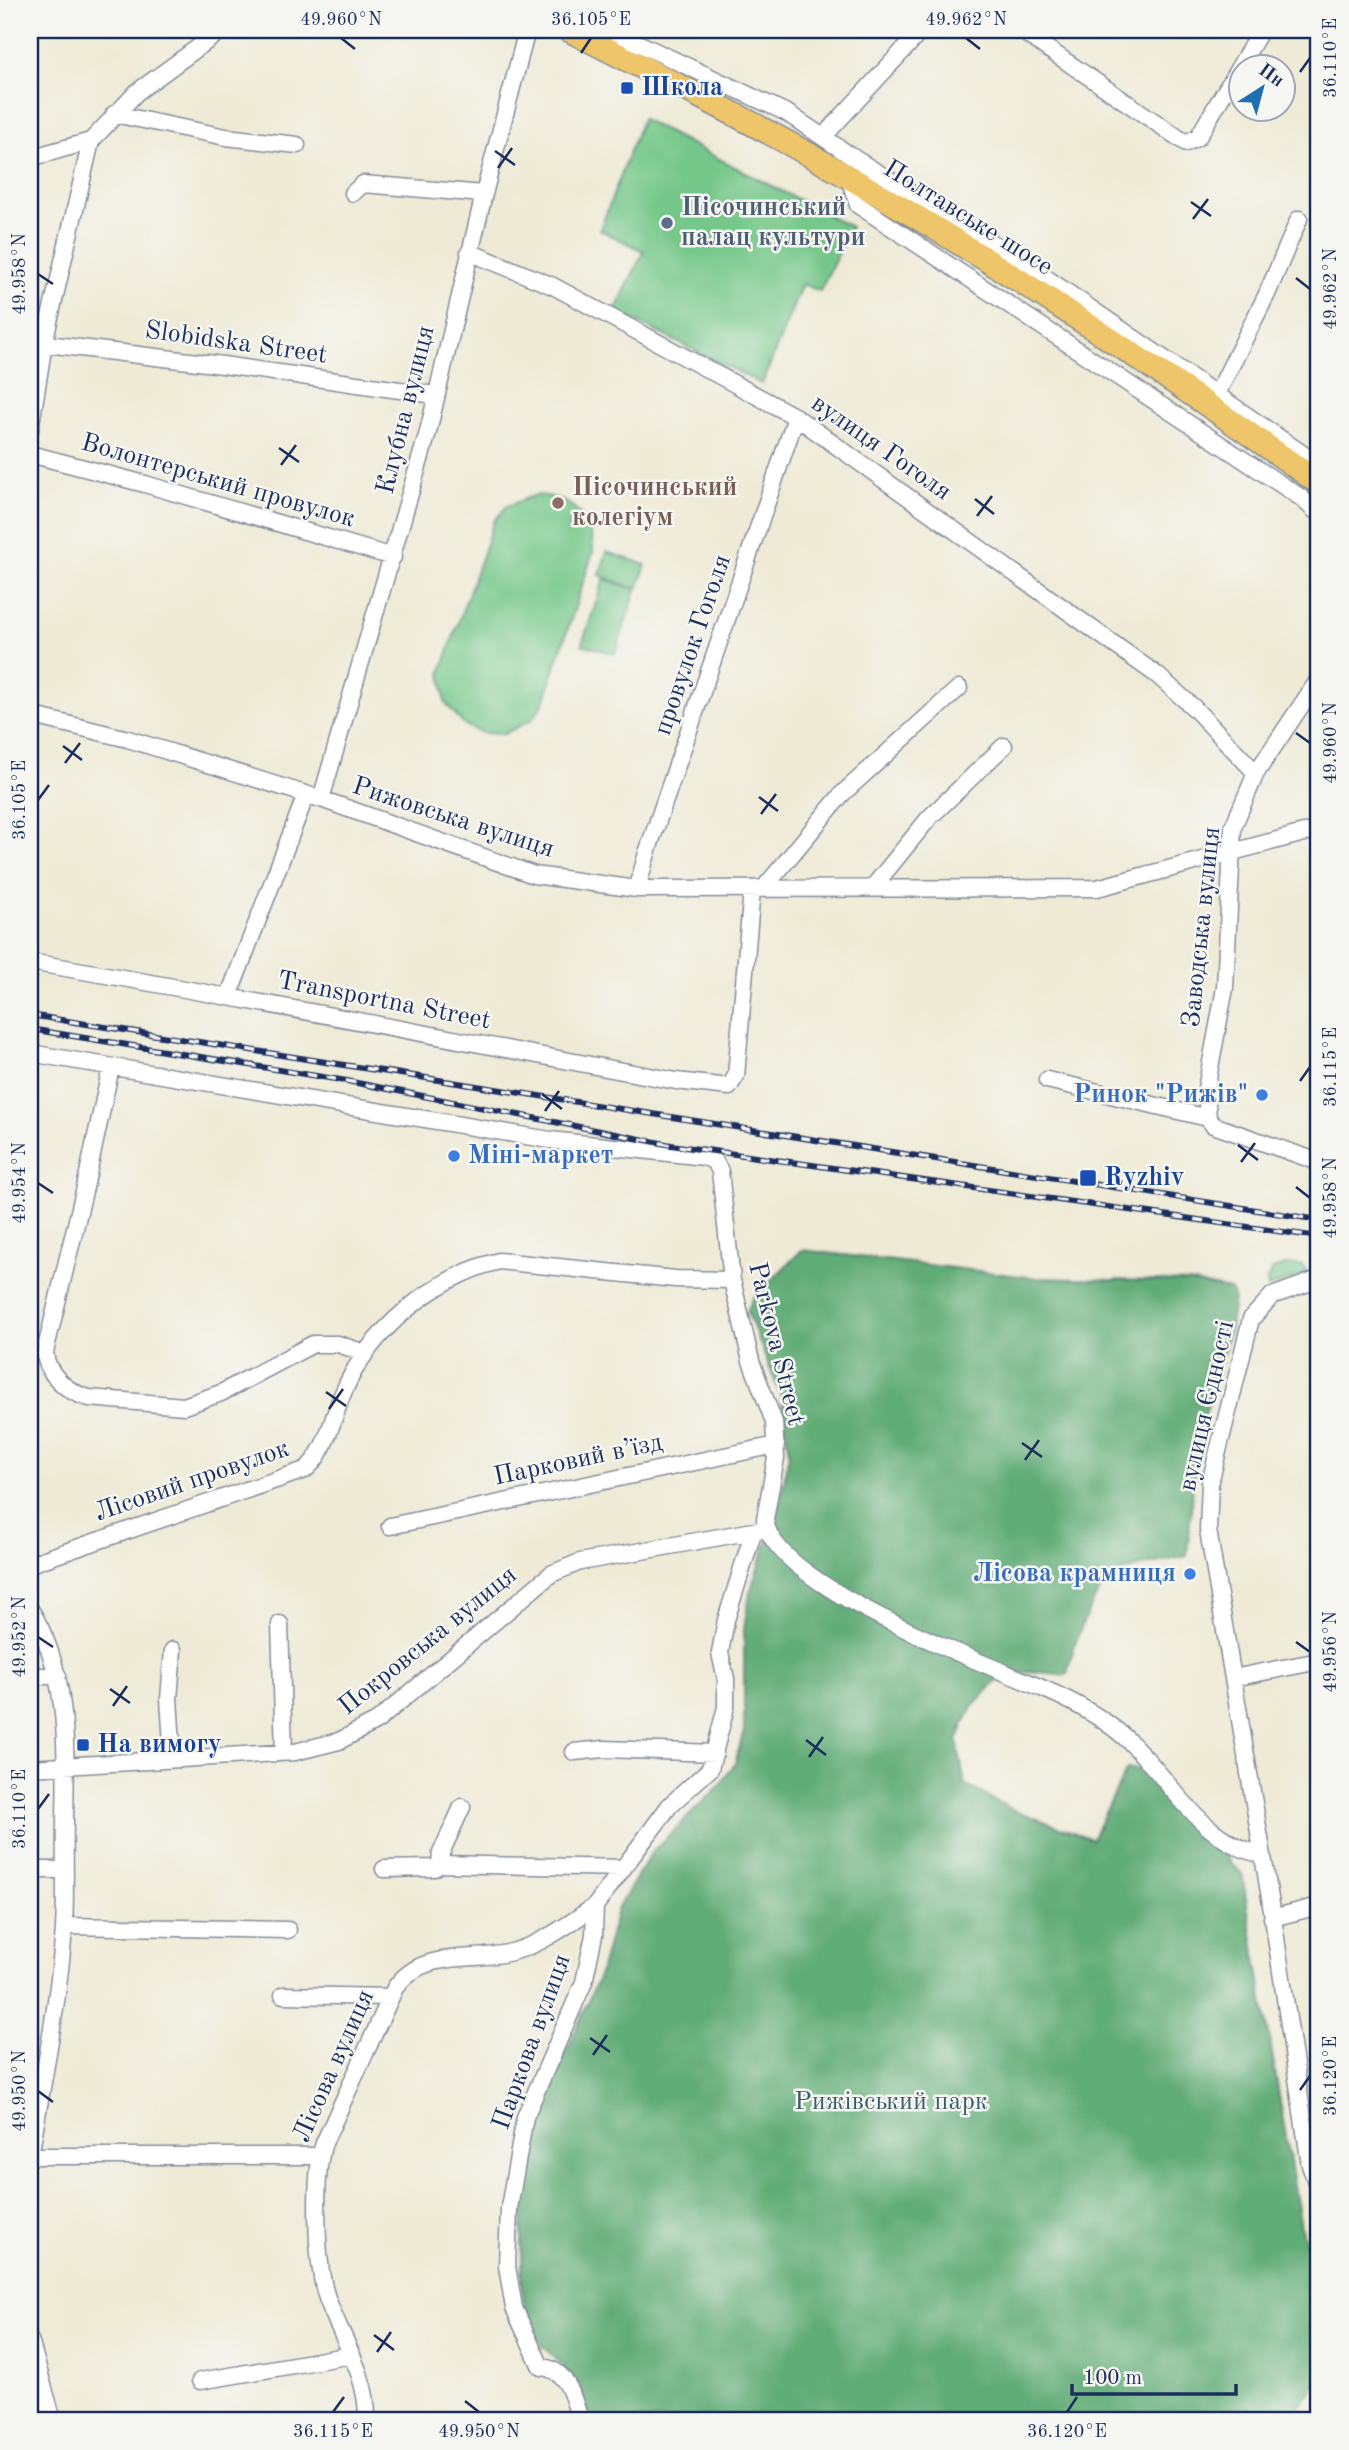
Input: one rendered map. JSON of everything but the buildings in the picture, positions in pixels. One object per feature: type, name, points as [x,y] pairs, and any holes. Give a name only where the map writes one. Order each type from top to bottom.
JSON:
[{"type":"highway","name":"Полтавське шосе","points":[[569,30],[849,178],[1050,302],[1319,483]]},
{"type":"street","name":"Клубна вулиця","points":[[229,995],[314,797],[393,557],[527,30]]},
{"type":"street","points":[[610,30],[757,97],[823,137],[1023,262],[1319,465]]},
{"type":"street","points":[[823,137],[922,30]]},
{"type":"street","points":[[1020,30],[1181,140],[1191,142],[1198,137],[1261,30]]},
{"type":"street","points":[[30,430],[37,343],[91,141],[114,114],[216,31]]},
{"type":"street","points":[[114,114],[226,137],[297,145]]},
{"type":"street","points":[[30,158],[91,141]]},
{"type":"street","points":[[849,178],[858,205],[1289,489],[1319,514]]},
{"type":"street","points":[[354,193],[363,184],[484,194]]},
{"type":"street","points":[[1217,394],[1267,294],[1299,219]]},
{"type":"street","name":"вулиця Гоголя","points":[[469,252],[553,286],[796,417],[1157,676],[1193,707],[1256,773]]},
{"type":"street","name":"Slobidska Street","points":[[37,343],[435,395]]},
{"type":"street","name":"провулок Гоголя","points":[[637,889],[646,853],[796,417]]},
{"type":"street","name":"Волонтерський провулок","points":[[30,454],[145,484],[393,557]]},
{"type":"street","name":"Заводська вулиця","points":[[1208,1118],[1206,1090],[1225,988],[1233,827],[1256,773],[1319,679]]},
{"type":"street","points":[[758,888],[842,794],[959,688]]},
{"type":"street","name":"Рижовська вулиця","points":[[30,715],[128,739],[314,797],[534,876],[637,889],[1097,888],[1319,829]]},
{"type":"street","points":[[873,887],[929,818],[1004,746]]},
{"type":"street","name":"Transportna Street","points":[[30,962],[229,995],[404,1031],[676,1081],[729,1087],[736,1076],[758,888]]},
{"type":"street","points":[[30,1053],[111,1067],[45,1352],[47,1364],[60,1380],[78,1395],[89,1398],[184,1406],[221,1393],[313,1344],[338,1344],[365,1353]]},
{"type":"street","name":"Parkova Street","points":[[111,1067],[550,1140],[705,1157],[715,1162],[720,1171],[732,1280],[751,1361],[774,1422],[776,1445],[766,1506],[726,1620],[720,1653],[726,1679],[726,1707],[710,1769],[670,1805],[595,1906]]},
{"type":"street","points":[[1046,1080],[1208,1118],[1213,1125],[1319,1163]]},
{"type":"street","name":"Лісовий провулок","points":[[30,1564],[306,1470],[316,1458],[348,1381],[365,1353],[426,1296],[469,1271],[499,1261],[675,1279],[732,1280]]},
{"type":"street","name":"вулиця Єдності","points":[[1319,1279],[1272,1296],[1254,1313],[1247,1329],[1214,1465],[1208,1507],[1208,1530],[1310,2165],[1319,2190]]},
{"type":"street","name":"Парковий в’їзд","points":[[390,1526],[776,1445]]},
{"type":"street","points":[[759,1530],[783,1554],[860,1606],[898,1626],[1060,1696],[1104,1720],[1135,1747],[1174,1792],[1226,1842],[1242,1850],[1260,1854]]},
{"type":"street","name":"Покровська вулиця","points":[[30,1768],[284,1752],[339,1741],[377,1721],[551,1574],[580,1562],[759,1530]]},
{"type":"street","points":[[30,1609],[43,1632],[58,1676],[66,1765],[64,1926],[50,2041],[30,2156],[320,2156]]},
{"type":"street","points":[[280,1624],[284,1752]]},
{"type":"street","points":[[173,1650],[169,1699],[173,1759]]},
{"type":"street","points":[[1233,1678],[1319,1661]]},
{"type":"street","points":[[30,1676],[58,1676]]},
{"type":"street","points":[[573,1752],[604,1749],[715,1753]]},
{"type":"street","points":[[440,1865],[441,1853],[462,1807]]},
{"type":"street","points":[[384,1869],[435,1868],[440,1865],[622,1868]]},
{"type":"street","points":[[30,1870],[64,1870]]},
{"type":"street","name":"Лісова вулиця","points":[[367,2420],[364,2385],[326,2296],[321,2273],[320,2156],[391,1997],[407,1974],[423,1964],[515,1951],[565,1927],[595,1906]]},
{"type":"street","name":"Паркова вулиця","points":[[580,2420],[563,2377],[554,2369],[541,2367],[533,2345],[518,2321],[511,2290],[506,2237],[525,2117],[584,1982],[594,1935],[595,1906]]},
{"type":"street","points":[[1272,1918],[1319,1906]]},
{"type":"street","points":[[64,1926],[288,1930]]},
{"type":"street","points":[[283,1995],[391,1997]]},
{"type":"street","points":[[30,2340],[53,2420]]},
{"type":"street","points":[[200,2381],[352,2355]]},
{"type":"green space","points":[[642,119],[851,227],[820,291],[802,284],[762,384],[615,311],[644,251],[600,230]]},
{"type":"green space","points":[[536,495],[559,500],[577,511],[589,529],[593,552],[543,704],[531,720],[504,734],[483,733],[464,725],[445,702],[441,672],[494,521],[507,506]]},
{"type":"green space","points":[[607,552],[646,565],[638,589],[599,575]]},
{"type":"green space","points":[[604,579],[636,590],[615,654],[582,644]]},
{"type":"green space","name":"Рижівський парк","points":[[802,1250],[1037,1278],[1189,1282],[1230,1290],[1234,1297],[1230,1329],[1197,1443],[1187,1556],[1139,1567],[1113,1578],[1090,1608],[1073,1651],[1067,1675],[1028,1671],[996,1682],[972,1706],[957,1740],[965,1785],[1011,1809],[1092,1839],[1127,1769],[1140,1769],[1242,1874],[1302,2233],[1319,2265],[1319,2381],[1289,2420],[587,2420],[581,2386],[541,2344],[526,2320],[522,2287],[522,2210],[535,2123],[599,1976],[617,1910],[651,1853],[720,1785],[735,1763],[744,1731],[744,1629],[750,1592],[780,1503],[789,1452],[781,1396],[747,1311],[753,1298]]},
{"type":"green space","points":[[1285,1265],[1301,1265],[1306,1270],[1305,1274],[1268,1288],[1267,1280],[1272,1270]]},
{"type":"railway","points":[[30,1015],[1319,1220]]},
{"type":"railway","points":[[30,1029],[347,1081],[671,1145],[1319,1237]]},
{"type":"place","name":"Школа","points":[[627,88]]},
{"type":"place","name":"Пісочинський палац культури","points":[[667,223]]},
{"type":"place","name":"Пісочинський колегіум","points":[[558,503]]},
{"type":"place","name":"Ринок \"Рижів\"","points":[[1262,1095]]},
{"type":"place","name":"Міні-маркет","points":[[454,1156]]},
{"type":"place","name":"Ryzhiv","points":[[1088,1178]]},
{"type":"place","name":"Лісова крамниця","points":[[1190,1574]]},
{"type":"place","name":"На вимогу","points":[[83,1745]]}]
